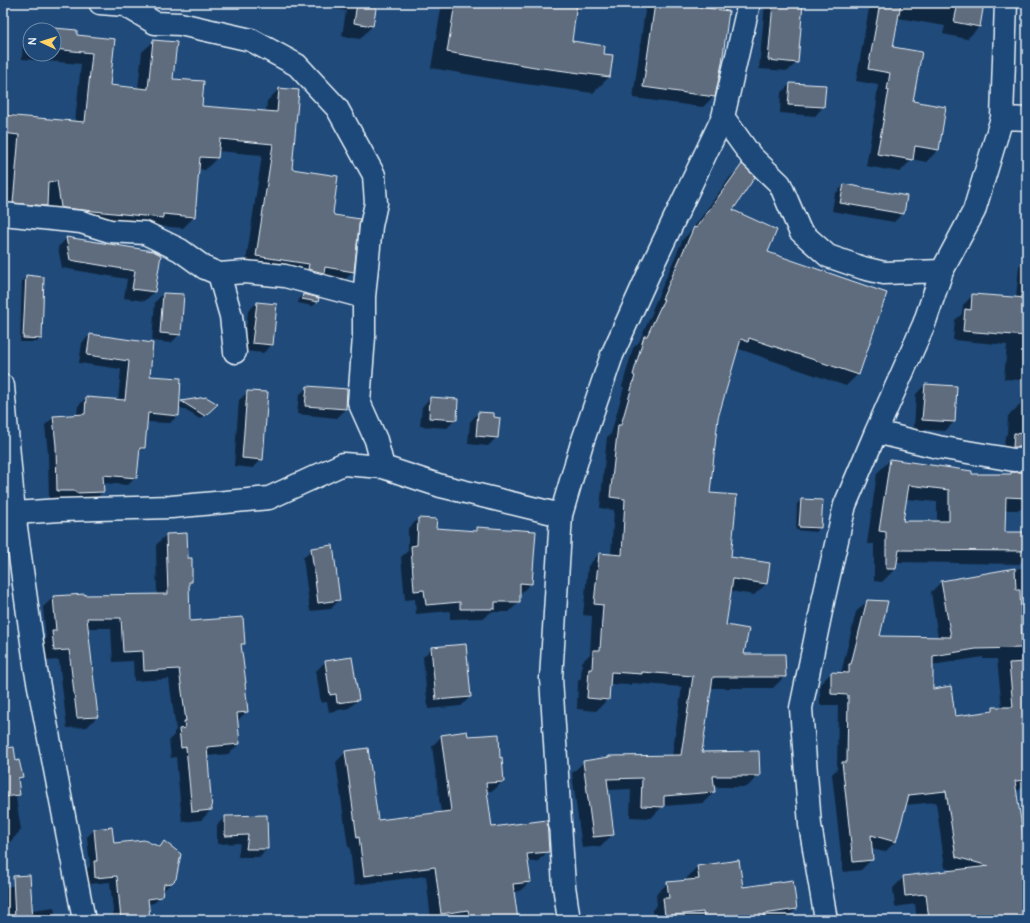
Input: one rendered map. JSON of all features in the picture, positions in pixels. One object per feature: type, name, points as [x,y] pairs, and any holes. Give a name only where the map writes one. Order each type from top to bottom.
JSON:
[{"type":"street","points":[[100,3],[125,5],[155,23],[180,24],[251,40],[297,65],[336,108],[374,175],[376,203],[371,226],[364,297],[364,337],[359,402],[376,440],[383,468]]},
{"type":"street","points":[[569,920],[564,886],[551,678],[561,515],[582,444],[612,355],[653,264],[723,117],[749,3]]},
{"type":"street","points":[[826,920],[810,825],[801,708],[845,505],[924,324],[942,271],[974,210],[1002,118],[1006,3]]},
{"type":"street","points":[[723,117],[751,156],[780,184],[800,231],[828,256],[863,268],[884,273],[942,271]]},
{"type":"street","points":[[1002,118],[1027,119]]},
{"type":"street","points":[[3,214],[81,222],[110,231],[146,233],[180,250],[206,268],[219,274],[245,272],[285,276],[364,297]]},
{"type":"street","points":[[219,274],[231,316],[235,352]]},
{"type":"street","points":[[3,386],[14,513],[36,671],[84,920]]},
{"type":"street","points":[[876,432],[938,447],[1014,460],[1027,459]]},
{"type":"street","points":[[14,513],[60,510],[171,507],[269,498],[343,464],[383,468],[441,486],[561,515]]},
{"type":"building","points":[[357,3],[377,3],[373,26],[354,23]]},
{"type":"building","points":[[455,3],[577,3],[572,41],[605,46],[604,54],[613,55],[610,77],[535,67],[447,52]]},
{"type":"building","points":[[655,3],[671,3],[729,11],[722,63],[715,97],[643,87]]},
{"type":"building","points":[[773,3],[803,3],[798,63],[768,60]]},
{"type":"building","points":[[880,3],[901,3],[893,47],[922,52],[913,101],[946,107],[939,150],[915,146],[913,160],[877,154],[889,90],[887,90],[890,73],[868,69]]},
{"type":"building","points":[[958,3],[984,3],[980,27],[954,22]]},
{"type":"building","points":[[62,29],[77,30],[77,35],[115,39],[110,85],[148,89],[153,40],[177,42],[173,79],[204,81],[202,106],[277,112],[279,88],[299,90],[292,169],[338,176],[334,215],[360,219],[354,272],[325,267],[324,273],[308,269],[309,264],[256,256],[273,144],[220,139],[218,158],[200,157],[195,217],[163,214],[163,218],[64,208],[61,207],[57,181],[48,182],[47,206],[13,203],[19,135],[3,133],[3,115],[85,122],[92,53],[62,50]]},
{"type":"building","points":[[790,83],[826,85],[824,107],[788,105]]},
{"type":"building","points":[[742,164],[755,177],[733,210],[777,230],[768,252],[887,293],[859,375],[749,338],[748,342],[741,339],[718,418],[710,493],[737,495],[731,557],[770,563],[767,584],[733,579],[726,625],[749,629],[744,654],[785,654],[786,677],[713,677],[702,752],[759,751],[760,776],[713,776],[715,792],[664,796],[664,807],[641,806],[642,778],[607,779],[614,835],[593,837],[583,761],[609,756],[681,755],[693,676],[642,672],[642,674],[611,672],[609,700],[587,698],[589,669],[592,669],[593,650],[600,650],[603,605],[594,604],[599,553],[622,555],[625,499],[610,497],[618,425],[621,425],[635,376],[633,375],[644,336],[647,336],[664,299],[662,299],[694,227],[696,228]]},
{"type":"building","points":[[844,184],[907,196],[904,214],[840,203]]},
{"type":"building","points":[[66,237],[153,251],[161,255],[155,292],[132,289],[135,271],[70,260]]},
{"type":"building","points":[[26,275],[44,277],[42,339],[23,338]]},
{"type":"building","points":[[163,293],[184,294],[181,335],[160,333]]},
{"type":"building","points":[[303,294],[319,298],[318,302],[302,299]]},
{"type":"building","points":[[972,294],[1027,298],[1027,336],[963,331],[965,309],[971,310]]},
{"type":"building","points":[[257,302],[277,304],[273,345],[252,343]]},
{"type":"building","points":[[90,334],[153,343],[150,376],[181,378],[179,416],[148,413],[145,448],[140,448],[137,478],[103,475],[104,492],[76,493],[75,491],[57,491],[56,446],[53,416],[85,414],[86,397],[125,400],[129,361],[87,355]]},
{"type":"building","points":[[925,384],[957,386],[955,422],[922,420]]},
{"type":"building","points":[[307,386],[347,389],[346,409],[305,406]]},
{"type":"building","points":[[247,391],[268,392],[263,460],[242,458]]},
{"type":"building","points":[[206,397],[218,404],[205,416],[181,401]]},
{"type":"building","points":[[430,397],[458,399],[457,420],[429,418]]},
{"type":"building","points":[[478,412],[494,413],[494,417],[500,418],[498,438],[476,436]]},
{"type":"building","points":[[1014,433],[1027,434],[1027,447],[1013,447]]},
{"type":"building","points":[[890,459],[972,471],[972,474],[1011,474],[1011,472],[1027,472],[1027,498],[1006,497],[1005,532],[1027,532],[1027,551],[899,550],[896,569],[886,569],[886,532],[879,531]],"holes":[[[909,485],[949,490],[949,521],[903,521]]]},
{"type":"building","points":[[801,499],[823,500],[821,528],[799,527]]},
{"type":"building","points":[[418,518],[437,519],[436,528],[477,531],[477,527],[536,531],[532,584],[520,583],[520,602],[495,602],[495,609],[460,609],[460,602],[426,605],[424,590],[414,591],[411,546],[417,545]]},
{"type":"building","points":[[187,533],[188,558],[192,558],[192,582],[189,582],[190,621],[243,617],[245,644],[241,644],[248,712],[237,713],[240,744],[207,747],[212,810],[192,812],[186,747],[181,748],[179,729],[185,728],[184,721],[186,721],[179,669],[144,671],[143,651],[123,652],[121,618],[87,618],[98,717],[77,718],[69,650],[54,651],[52,631],[56,631],[53,596],[85,594],[168,594],[166,534]]},
{"type":"building","points":[[333,545],[340,600],[318,603],[311,548]]},
{"type":"building","points":[[1015,568],[1016,590],[1020,590],[1022,648],[976,649],[933,656],[933,689],[951,686],[955,716],[993,711],[993,707],[1013,707],[1009,663],[1027,662],[1027,722],[1024,758],[1027,757],[1027,780],[1015,781],[1025,847],[1027,873],[1027,920],[929,920],[926,894],[905,896],[903,876],[989,866],[956,857],[946,791],[909,795],[896,842],[871,835],[873,860],[853,862],[842,762],[847,762],[848,695],[831,694],[831,672],[849,673],[849,664],[851,664],[867,600],[888,601],[880,636],[951,637],[941,581]]},
{"type":"building","points":[[466,644],[471,697],[436,700],[431,647]]},
{"type":"building","points":[[352,657],[359,700],[337,703],[336,694],[330,695],[325,661]]},
{"type":"building","points":[[467,731],[468,736],[499,734],[500,758],[502,757],[504,782],[486,783],[492,827],[547,820],[549,852],[527,854],[531,882],[513,884],[518,920],[470,920],[468,910],[441,914],[435,867],[364,876],[359,837],[357,838],[345,751],[368,748],[378,820],[451,811],[441,735]]},
{"type":"building","points":[[14,747],[16,761],[19,760],[23,777],[18,778],[20,795],[3,797],[3,748]]},
{"type":"building","points":[[267,815],[268,849],[246,849],[248,835],[225,836],[225,816]]},
{"type":"building","points":[[112,827],[114,843],[144,840],[160,847],[164,841],[181,854],[176,879],[172,883],[164,884],[162,897],[148,899],[150,918],[121,920],[117,876],[95,878],[94,861],[97,861],[94,829]]},
{"type":"building","points":[[739,860],[743,887],[793,880],[797,909],[764,914],[765,920],[704,920],[703,912],[665,916],[663,898],[669,898],[667,882],[699,879],[697,866]]},
{"type":"building","points":[[30,875],[33,920],[15,920],[13,876]]}]
